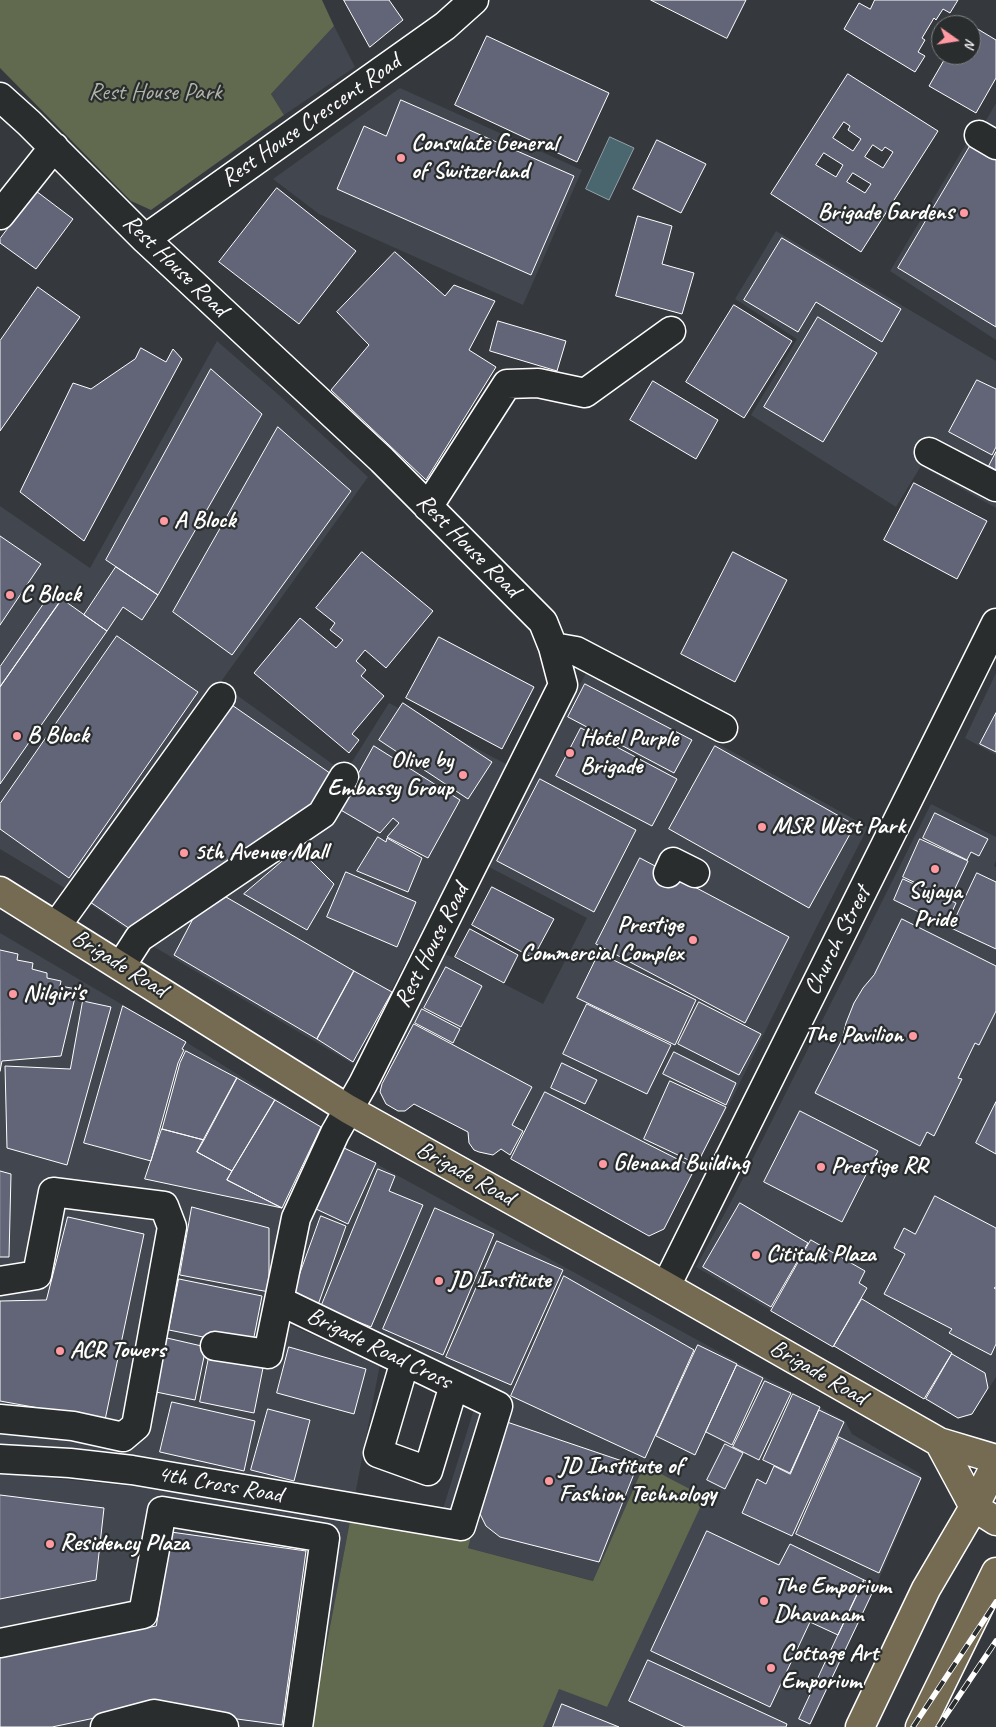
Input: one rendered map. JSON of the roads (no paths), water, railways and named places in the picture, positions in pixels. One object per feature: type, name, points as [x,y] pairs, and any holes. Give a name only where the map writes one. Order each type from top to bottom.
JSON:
[{"type":"main road","name":"Brigade Road","points":[[0,891],[348,1109],[666,1286],[939,1442],[996,1459]]},
{"type":"main road","points":[[939,1442],[985,1514]]},
{"type":"main road","points":[[860,1727],[926,1588],[985,1514],[996,1464]]},
{"type":"main road","points":[[920,1727],[996,1572]]},
{"type":"street","name":"Rest House Crescent Road","points":[[145,238],[446,26],[474,0]]},
{"type":"street","name":"Rest House Road","points":[[5,108],[54,147],[145,238],[382,460],[543,622],[553,647],[563,685],[363,1084],[348,1109]]},
{"type":"street","points":[[0,215],[54,147]]},
{"type":"street","points":[[428,506],[506,384],[538,383],[585,393],[671,331]]},
{"type":"street","points":[[929,452],[996,487]]},
{"type":"street","name":"Church Street","points":[[666,1286],[996,623]]},
{"type":"street","points":[[553,647],[576,651],[723,728]]},
{"type":"street","points":[[57,926],[221,697]]},
{"type":"street","points":[[121,966],[139,938],[322,814],[344,778]]},
{"type":"street","points":[[668,873],[673,862],[695,874]]},
{"type":"street","name":"Brigade Road Cross","points":[[216,1346],[268,1354],[296,1218],[348,1109]]},
{"type":"street","points":[[0,1281],[37,1275],[53,1192],[164,1206],[172,1227],[136,1426],[123,1437],[73,1426],[0,1419]]},
{"type":"street","name":"Brigade Road Cross","points":[[280,1301],[498,1406],[461,1526],[438,1522]]},
{"type":"street","points":[[405,1361],[378,1453],[428,1471],[454,1385]]},
{"type":"street","points":[[70,1463],[73,1426]]},
{"type":"street","name":"4th Cross Road","points":[[0,1459],[70,1463],[132,1470],[438,1522]]},
{"type":"street","points":[[0,1642],[143,1614],[162,1511],[325,1538],[298,1727]]},
{"type":"street","points":[[105,1727],[154,1714],[224,1727]]},
{"type":"water","points":[[610,137],[634,148],[609,200],[586,189]]},
{"type":"railway","points":[[913,1727],[996,1602]]},
{"type":"railway","points":[[938,1727],[996,1641]]},
{"type":"place","name":"Consulate General of Switzerland","points":[[401,158]]},
{"type":"place","name":"Brigade Gardens","points":[[964,213]]},
{"type":"place","name":"A Block","points":[[164,521]]},
{"type":"place","name":"C Block","points":[[10,595]]},
{"type":"place","name":"B Block","points":[[17,736]]},
{"type":"place","name":"Hotel Purple Brigade","points":[[570,753]]},
{"type":"place","name":"Olive by Embassy Group","points":[[463,775]]},
{"type":"place","name":"MSR West Park","points":[[762,827]]},
{"type":"place","name":"5th Avenue Mall","points":[[184,853]]},
{"type":"place","name":"Sujaya Pride","points":[[935,869]]},
{"type":"place","name":"Prestige Commercial Complex","points":[[693,940]]},
{"type":"place","name":"Nilgiri's","points":[[13,994]]},
{"type":"place","name":"The Pavilion","points":[[913,1036]]},
{"type":"place","name":"Glenand Building","points":[[603,1164]]},
{"type":"place","name":"Prestige RR","points":[[821,1167]]},
{"type":"place","name":"Cititalk Plaza","points":[[756,1255]]},
{"type":"place","name":"JD Institute","points":[[439,1281]]},
{"type":"place","name":"ACR Towers","points":[[60,1351]]},
{"type":"place","name":"JD Institute of Fashion Technology","points":[[549,1481]]},
{"type":"place","name":"Residency Plaza","points":[[50,1544]]},
{"type":"place","name":"The Emporium Dhavanam","points":[[764,1601]]},
{"type":"place","name":"Cottage Art Emporium","points":[[771,1668]]},
{"type":"park label","name":"Rest House Park","points":[[155,93]]}]
